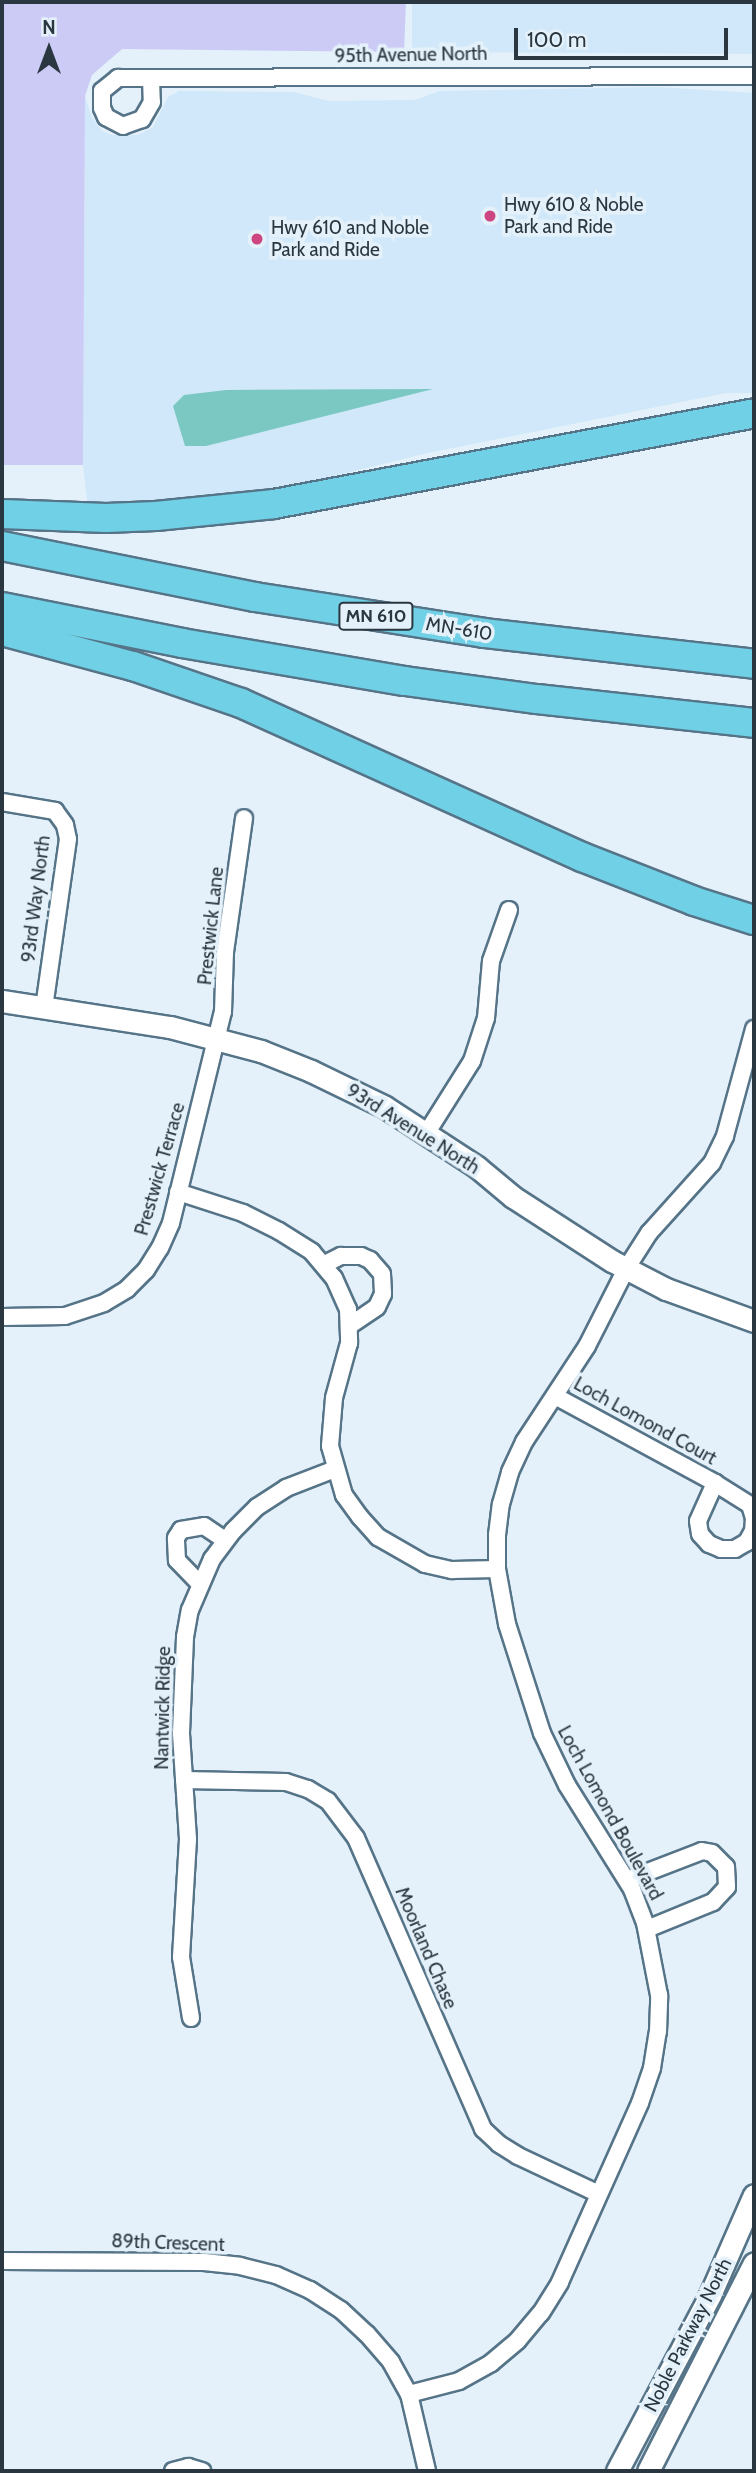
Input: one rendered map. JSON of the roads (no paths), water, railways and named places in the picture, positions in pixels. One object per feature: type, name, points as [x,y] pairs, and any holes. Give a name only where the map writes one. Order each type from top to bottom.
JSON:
[{"type":"highway","points":[[226,508],[391,465],[718,402],[754,401]]},
{"type":"highway","points":[[2,514],[106,518],[226,508],[328,495],[754,413]]},
{"type":"highway","name":"MN-610","points":[[2,546],[242,595],[443,627],[754,664]]},
{"type":"highway","points":[[2,607],[182,643],[391,679],[537,699],[754,723]]},
{"type":"highway","points":[[2,631],[134,666],[241,703],[582,857],[694,901],[754,920]]},
{"type":"street","name":"95th Avenue North","points":[[151,79],[445,75],[754,76]]},
{"type":"street","name":"93rd Way North","points":[[2,802],[55,811],[65,825],[68,839],[44,1007]]},
{"type":"street","name":"Prestwick Lane","points":[[216,1038],[223,1012],[225,953],[244,818]]},
{"type":"street","points":[[426,1134],[472,1062],[486,1018],[491,961],[509,910]]},
{"type":"street","name":"93rd Avenue North","points":[[2,1001],[129,1019],[216,1038],[261,1051],[311,1071],[385,1107],[560,1228],[626,1269],[666,1289],[754,1321]]},
{"type":"street","name":"Loch Lomond Boulevard","points":[[409,2394],[459,2381],[491,2363],[518,2340],[541,2313],[560,2282],[652,2068],[659,1995],[647,1928],[627,1880],[567,1785],[542,1733],[508,1624],[497,1569],[501,1504],[510,1472],[524,1442],[587,1346],[626,1269],[649,1233],[712,1163],[725,1136],[754,1029]]},
{"type":"street","name":"Prestwick Terrace","points":[[2,1317],[78,1313],[127,1289],[146,1270],[171,1223],[216,1038]]},
{"type":"street","points":[[178,1192],[243,1213],[279,1231],[325,1264],[342,1293],[349,1326],[347,1359],[334,1398],[330,1446],[344,1494],[360,1517],[378,1537],[401,1553],[425,1564],[452,1570],[497,1569]]},
{"type":"street","points":[[325,1264],[341,1256],[361,1256],[377,1266],[382,1275],[383,1294],[377,1307],[349,1326]]},
{"type":"street","name":"Loch Lomond Court","points":[[555,1396],[715,1483]]},
{"type":"street","name":"Nantwick Ridge","points":[[191,2018],[181,1957],[188,1839],[181,1733],[185,1637],[199,1583],[225,1539],[257,1507],[286,1488],[335,1469]]},
{"type":"street","points":[[715,1483],[750,1505],[754,1518],[753,1531],[747,1542],[735,1549],[721,1549],[709,1544],[700,1534],[698,1521],[715,1483]]},
{"type":"street","points":[[199,1583],[177,1559],[176,1538],[181,1530],[204,1526],[225,1539]]},
{"type":"street","name":"Moorland Chase","points":[[184,1780],[286,1782],[308,1789],[328,1801],[356,1838],[483,2129],[499,2144],[518,2156],[599,2194]]},
{"type":"street","points":[[627,1880],[702,1851],[712,1853],[726,1867],[727,1887],[713,1902],[647,1928]]},
{"type":"street","name":"Noble Parkway North","points":[[617,2471],[710,2295],[754,2196]]},
{"type":"street","name":"89th Crescent","points":[[2,2261],[204,2262],[240,2266],[276,2275],[310,2290],[341,2309],[368,2334],[391,2362],[409,2394],[427,2471]]},
{"type":"street","name":"Noble Parkway North","points":[[648,2471],[710,2355],[754,2263]]},
{"type":"street","points":[[173,2471],[188,2467],[202,2471]]},
{"type":"place","name":"Hwy 610 & Noble Park and Ride","points":[[490,216]]},
{"type":"place","name":"Hwy 610 and Noble Park and Ride","points":[[257,239]]}]
